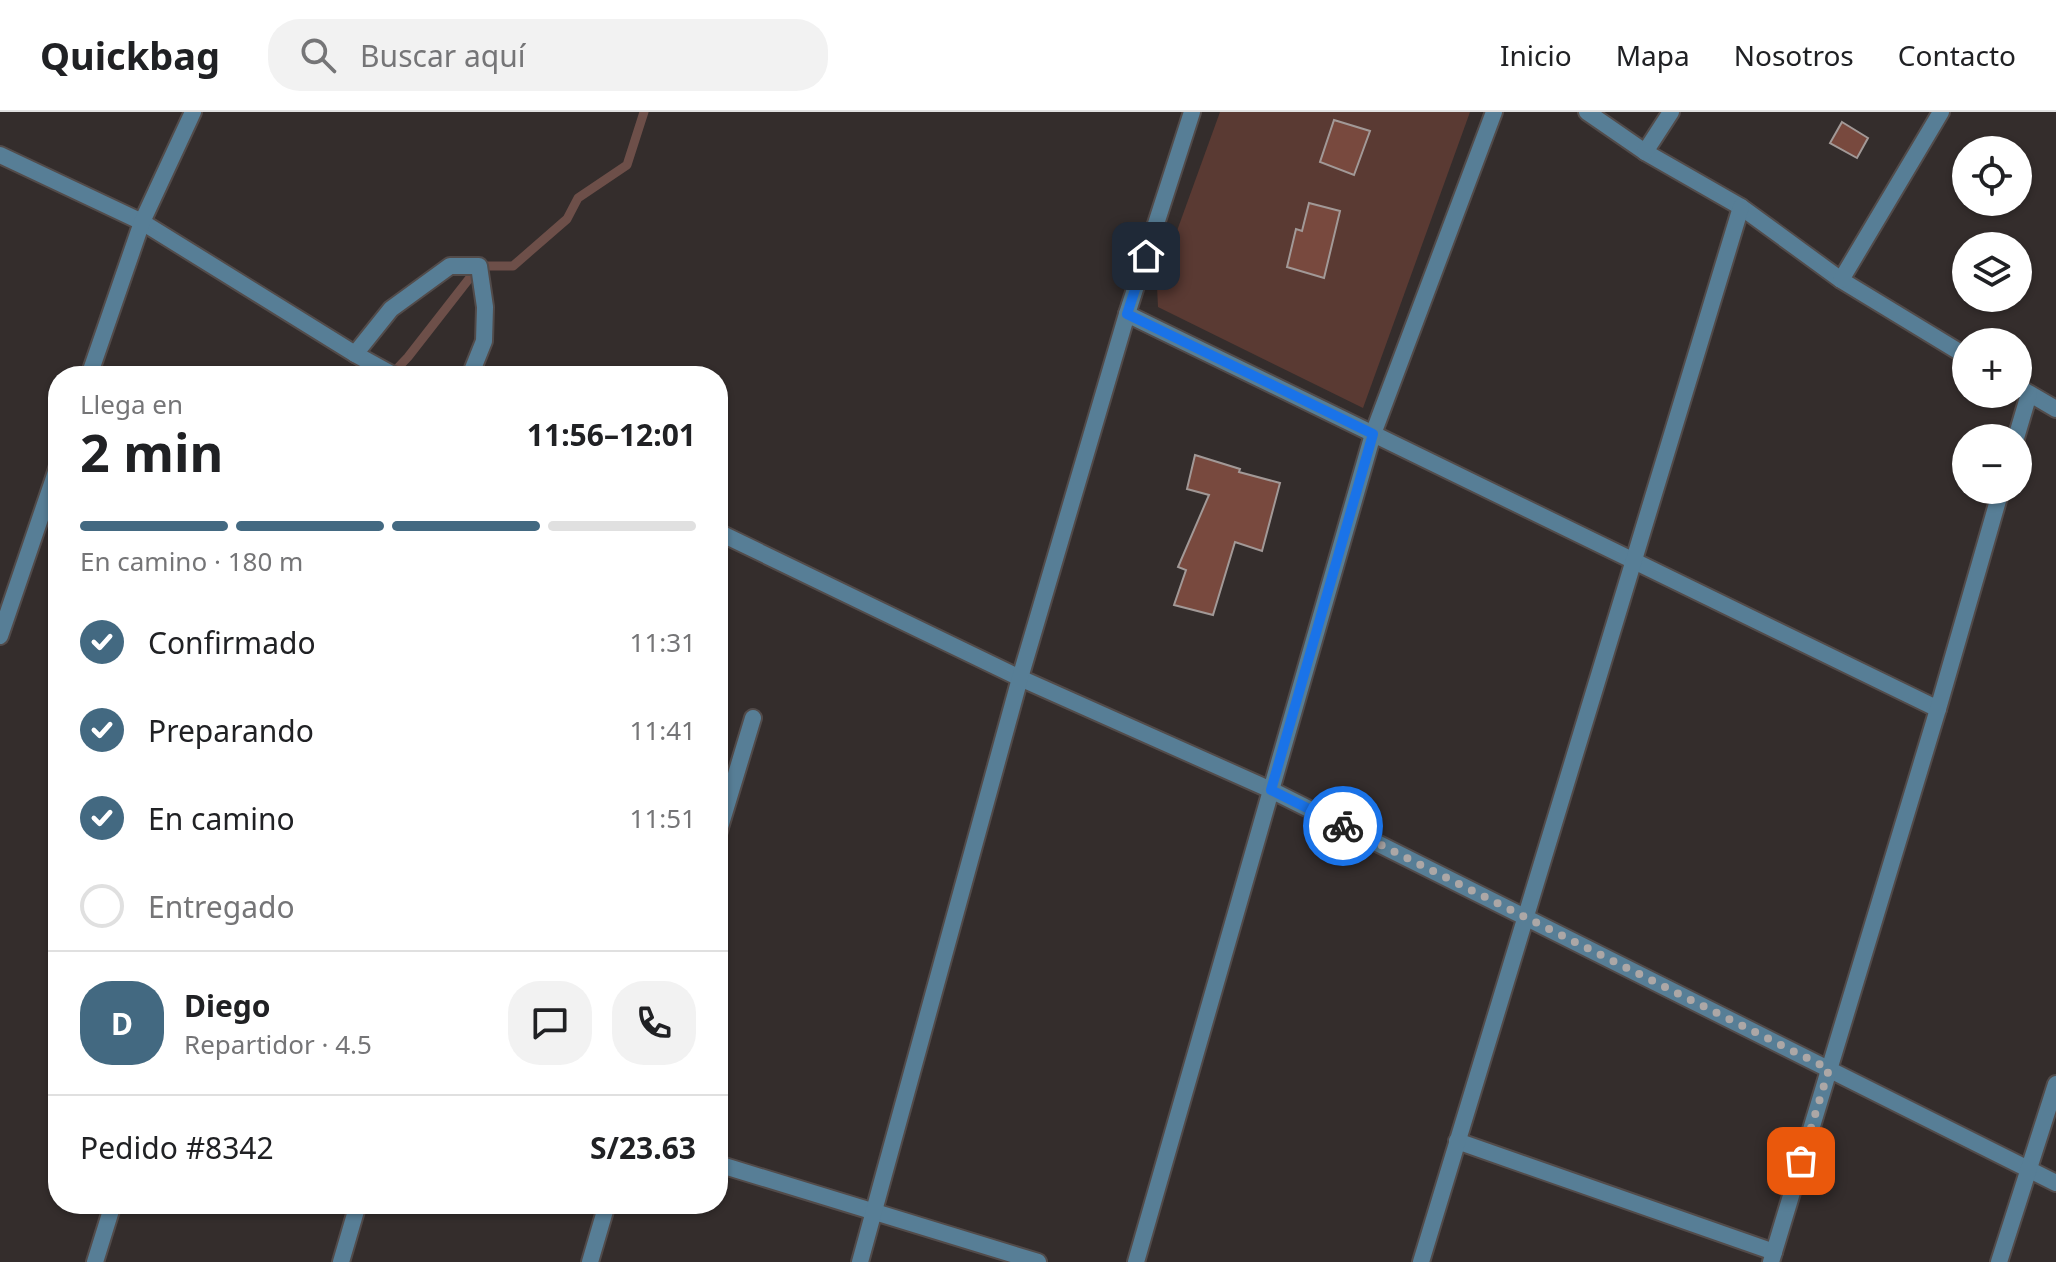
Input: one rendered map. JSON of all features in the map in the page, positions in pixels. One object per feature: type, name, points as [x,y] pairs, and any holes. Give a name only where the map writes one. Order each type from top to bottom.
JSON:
[{"type":"street","points":[[92,366],[142,222],[193,112]]},
{"type":"street","points":[[860,1262],[1020,678],[1127,314],[1192,112]]},
{"type":"street","points":[[1136,1262],[1373,434],[1494,112]]},
{"type":"street","points":[[1587,112],[1645,152],[1741,207],[1841,280],[1952,347]]},
{"type":"street","points":[[1645,152],[1671,112]]},
{"type":"street","points":[[1841,280],[1941,112]]},
{"type":"street","points":[[0,155],[142,222],[377,366]]},
{"type":"street","points":[[1421,1262],[1741,207]]},
{"type":"street","points":[[355,354],[391,309],[450,266],[479,266],[485,307],[484,341],[474,366]]},
{"type":"street","points":[[1127,314],[1938,709]]},
{"type":"street","points":[[2032,395],[2056,409]]},
{"type":"street","points":[[0,636],[48,495]]},
{"type":"street","points":[[1457,1141],[1772,1257],[1997,504]]},
{"type":"street","points":[[728,537],[1020,678],[1271,790],[2056,1183]]},
{"type":"street","points":[[728,801],[753,718]]},
{"type":"street","points":[[1999,1262],[2056,1084]]},
{"type":"street","points":[[728,1167],[1038,1262]]},
{"type":"street","points":[[95,1262],[110,1214]]},
{"type":"street","points":[[341,1262],[355,1214]]},
{"type":"street","points":[[590,1262],[604,1214]]},
{"type":"shaded area","points":[[1220,112],[1470,112],[1363,408],[1158,307],[1157,286]]},
{"type":"building","points":[[1334,120],[1370,131],[1354,175],[1320,162]]},
{"type":"building","points":[[1842,122],[1868,138],[1857,158],[1830,143]]},
{"type":"building","points":[[1309,203],[1340,211],[1324,278],[1287,267],[1296,229],[1302,231]]},
{"type":"building","points":[[1195,455],[1280,483],[1262,551],[1235,542],[1213,615],[1174,605],[1186,570],[1178,567],[1209,495],[1187,489]]},
{"type":"waterway","points":[[400,366],[479,266],[513,266],[567,219],[578,198],[627,165],[644,112]]},
{"type":"way so far","points":[[1343,826],[1829,1069],[1801,1161]]},
{"type":"route","points":[[1146,256],[1127,314],[1373,434],[1271,790],[1343,826]]}]
